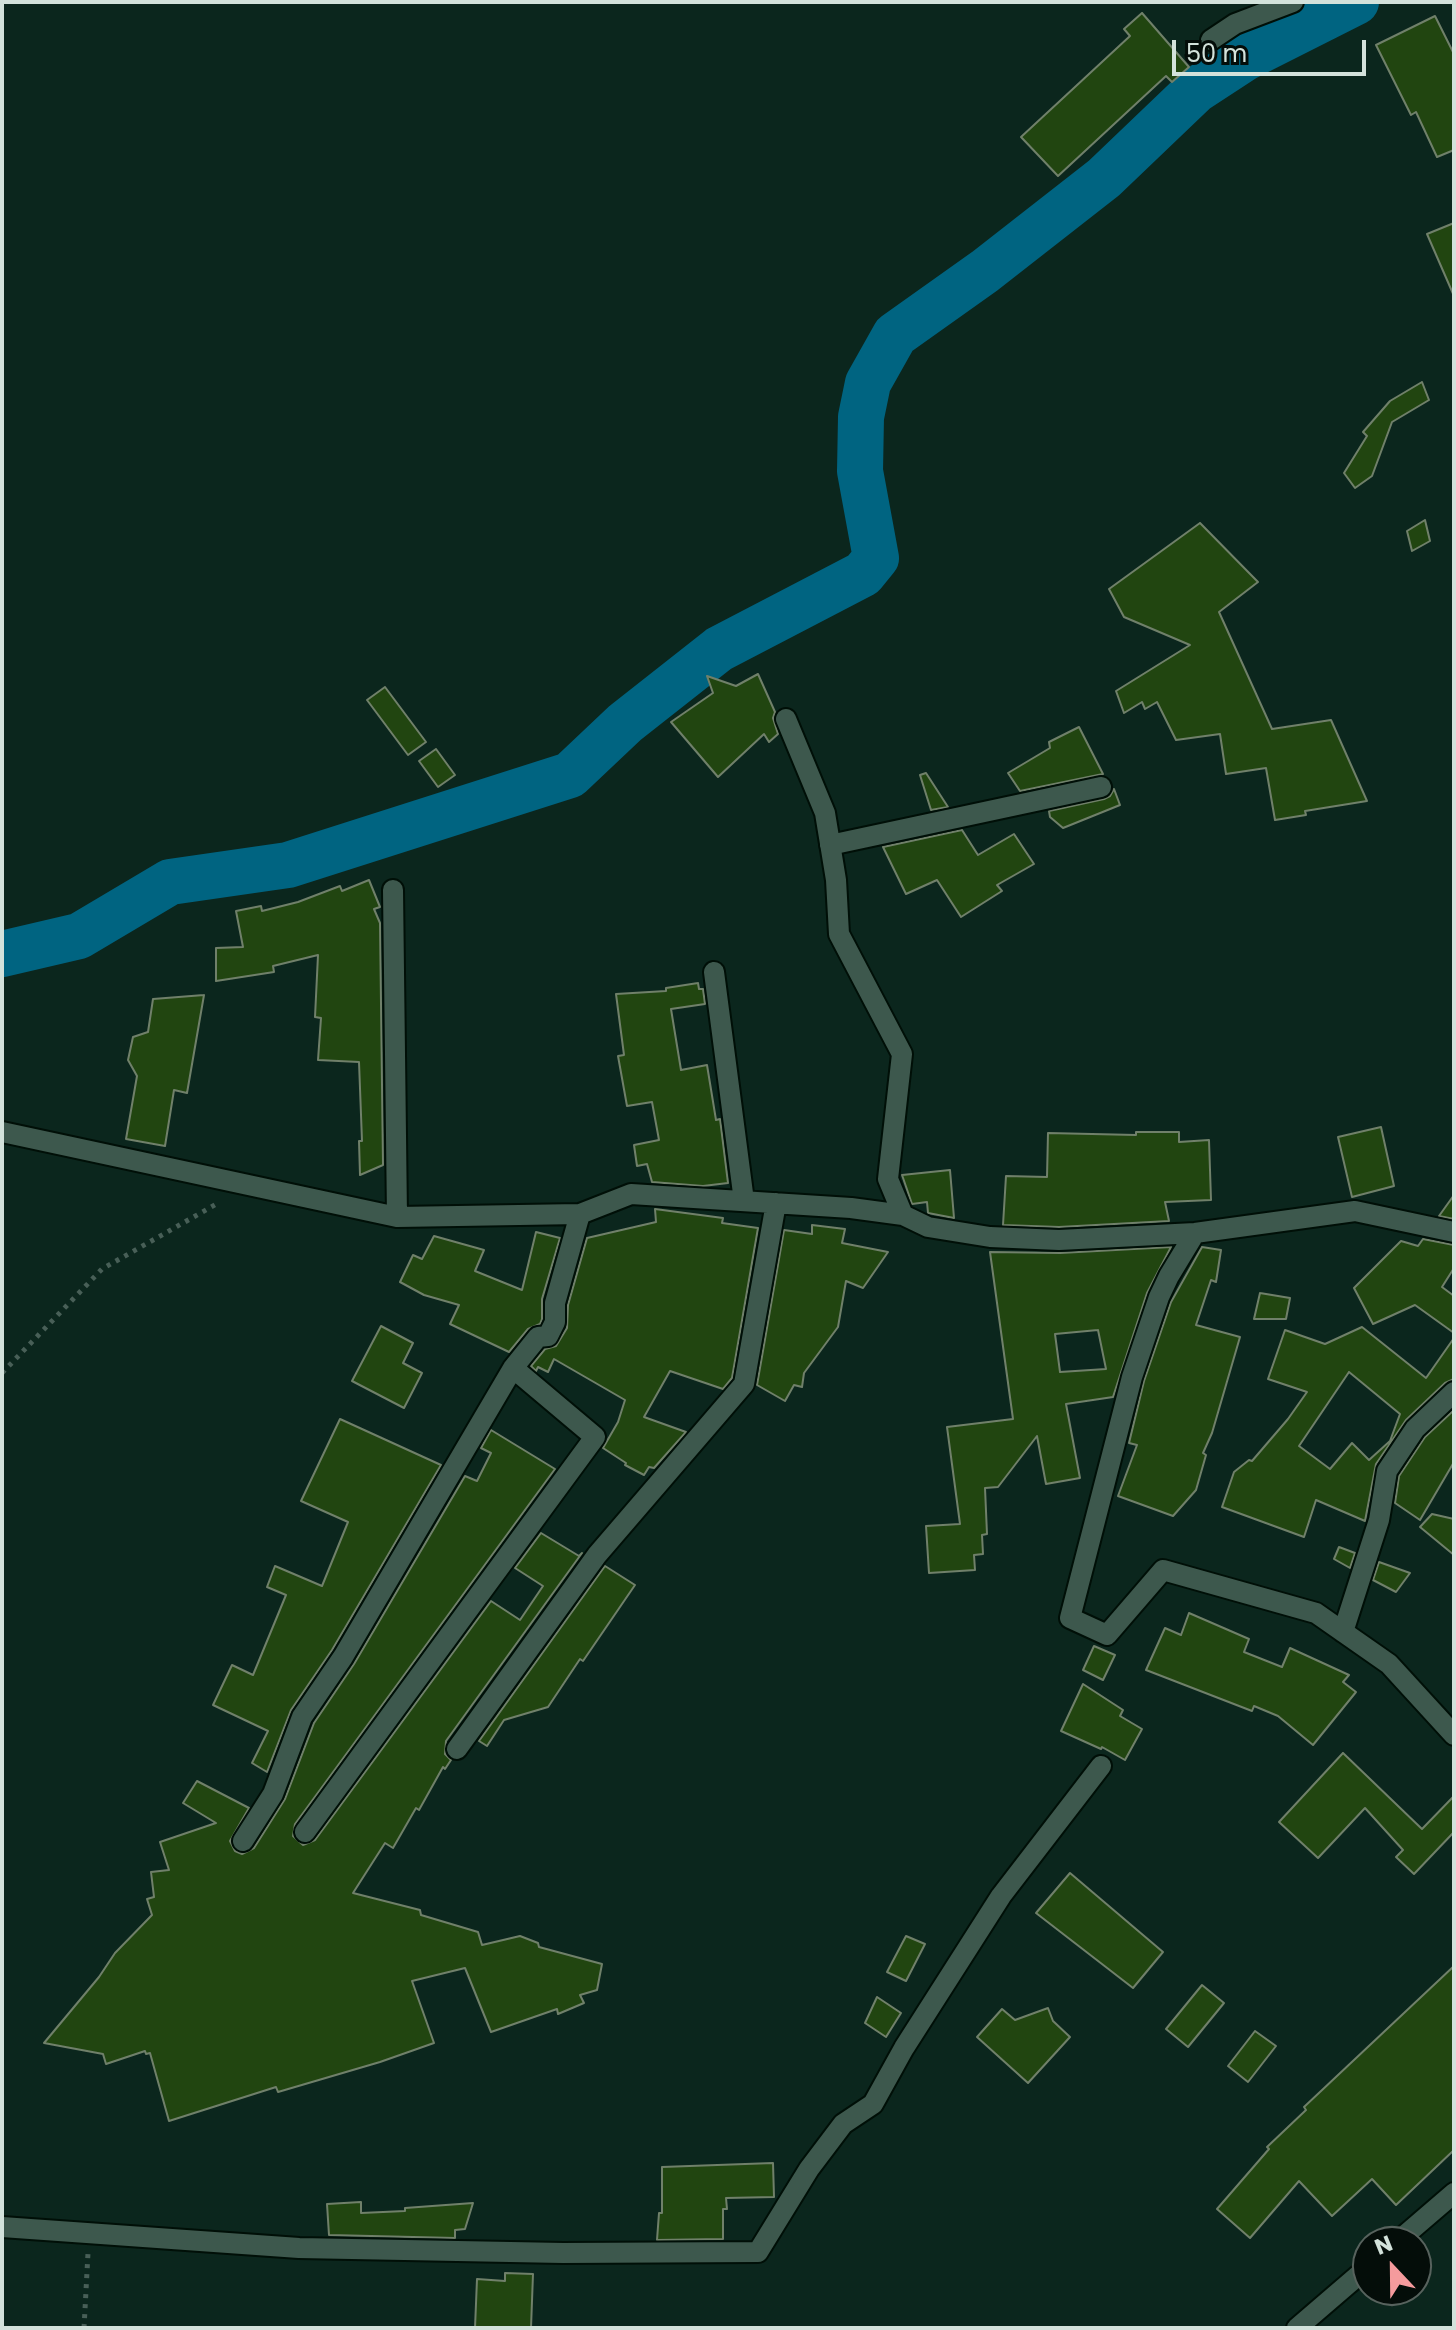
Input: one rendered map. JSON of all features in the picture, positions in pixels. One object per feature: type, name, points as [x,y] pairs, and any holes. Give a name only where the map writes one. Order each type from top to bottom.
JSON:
[{"type":"street","points":[[1211,40],[1235,24],[1293,2]]},
{"type":"street","points":[[786,719],[825,813],[836,880],[839,934],[902,1054],[888,1179],[903,1215]]},
{"type":"street","points":[[830,845],[1101,787]]},
{"type":"street","points":[[393,890],[397,1217]]},
{"type":"street","points":[[714,972],[744,1201]]},
{"type":"street","points":[[2,1132],[397,1217],[580,1214],[631,1194],[851,1208],[903,1215],[928,1227],[990,1237],[1059,1240],[1195,1233],[1355,1211],[1454,1232]]},
{"type":"street","points":[[457,1749],[597,1555],[744,1384],[776,1203]]},
{"type":"street","points":[[243,1841],[273,1794],[302,1717],[343,1657],[513,1368],[538,1337],[548,1336],[555,1322],[555,1303],[580,1214]]},
{"type":"street","points":[[1195,1233],[1159,1297],[1132,1377],[1070,1618],[1107,1635],[1163,1570],[1316,1613],[1389,1664],[1454,1735]]},
{"type":"street","points":[[305,1832],[595,1437],[513,1368]]},
{"type":"street","points":[[1343,1632],[1379,1520],[1387,1471],[1415,1429],[1454,1392]]},
{"type":"street","points":[[2,2227],[299,2248],[563,2253],[758,2252],[809,2169],[843,2124],[873,2104],[904,2048],[1001,1896],[1101,1766]]},
{"type":"street","points":[[1416,2226],[1454,2193]]},
{"type":"street","points":[[1297,2328],[1352,2281]]},
{"type":"path","points":[[2,1373],[102,1269],[249,1186]]},
{"type":"path","points":[[84,2328],[89,2232]]},
{"type":"building","points":[[1142,13],[1189,67],[1172,82],[1166,76],[1058,176],[1021,137],[1130,36],[1124,29]]},
{"type":"building","points":[[1435,16],[1454,54],[1454,150],[1437,157],[1416,112],[1411,115],[1376,45]]},
{"type":"building","points":[[1454,223],[1454,296],[1427,234]]},
{"type":"building","points":[[1422,382],[1429,400],[1392,422],[1372,476],[1355,488],[1344,473],[1367,436],[1363,432],[1390,401]]},
{"type":"building","points":[[1425,520],[1430,541],[1412,551],[1407,531]]},
{"type":"building","points":[[1200,523],[1258,582],[1219,612],[1272,729],[1331,720],[1367,801],[1305,811],[1306,815],[1275,820],[1266,768],[1226,774],[1220,734],[1176,740],[1157,702],[1145,709],[1142,702],[1124,713],[1116,691],[1190,645],[1124,617],[1109,589]]},
{"type":"building","points":[[758,674],[775,712],[773,718],[778,734],[769,742],[764,734],[718,777],[671,722],[713,693],[707,676],[736,686]]},
{"type":"building","points":[[385,687],[426,742],[408,755],[367,700]]},
{"type":"building","points":[[1079,727],[1103,774],[1020,791],[1008,773],[1050,748],[1049,742]]},
{"type":"building","points":[[436,749],[455,775],[438,787],[419,761]]},
{"type":"building","points":[[926,773],[948,807],[931,810],[920,775]]},
{"type":"building","points":[[1114,789],[1120,805],[1063,828],[1050,817],[1049,811],[1104,799]]},
{"type":"building","points":[[962,830],[978,855],[1014,834],[1034,864],[997,885],[1002,891],[961,917],[937,880],[906,894],[883,847]]},
{"type":"building","points":[[369,880],[380,907],[374,909],[380,923],[383,1165],[360,1175],[359,1062],[318,1060],[321,1018],[315,1017],[318,955],[273,966],[274,972],[216,981],[216,948],[243,947],[236,911],[261,906],[262,911],[298,902],[340,886],[342,891]]},
{"type":"building","points":[[698,983],[699,989],[703,989],[705,1004],[671,1009],[681,1070],[707,1065],[716,1120],[720,1119],[728,1183],[703,1186],[652,1182],[647,1164],[637,1166],[634,1145],[659,1140],[652,1102],[627,1106],[618,1056],[624,1055],[616,994],[666,991],[666,988]]},
{"type":"building","points":[[204,995],[187,1093],[174,1090],[165,1146],[126,1139],[137,1076],[128,1060],[133,1037],[148,1032],[153,999]]},
{"type":"building","points":[[1381,1127],[1394,1186],[1352,1197],[1338,1137]]},
{"type":"building","points":[[1136,1132],[1179,1132],[1179,1142],[1209,1140],[1211,1200],[1165,1202],[1169,1221],[1059,1227],[1003,1225],[1006,1176],[1047,1177],[1048,1133],[1136,1135]]},
{"type":"building","points":[[950,1170],[954,1218],[928,1213],[927,1202],[912,1204],[902,1175]]},
{"type":"building","points":[[1454,1195],[1454,1219],[1439,1216]]},
{"type":"building","points":[[655,1209],[723,1218],[722,1223],[758,1228],[732,1378],[723,1389],[670,1371],[644,1417],[686,1432],[644,1475],[603,1448],[618,1422],[625,1400],[554,1359],[548,1372],[538,1367],[536,1371],[531,1366],[545,1349],[556,1346],[567,1328],[568,1305],[587,1238],[656,1222]]},
{"type":"building","points":[[812,1225],[845,1229],[842,1243],[888,1252],[863,1288],[846,1281],[838,1327],[804,1373],[802,1387],[794,1385],[785,1401],[757,1385],[784,1230],[812,1234]]},
{"type":"building","points":[[536,1232],[560,1238],[542,1299],[542,1319],[540,1324],[528,1329],[509,1352],[450,1324],[459,1305],[424,1295],[400,1282],[413,1255],[422,1259],[434,1236],[484,1250],[475,1271],[522,1290]]},
{"type":"building","points":[[1423,1239],[1454,1245],[1454,1268],[1442,1287],[1454,1296],[1454,1333],[1415,1305],[1373,1324],[1354,1288],[1401,1241],[1418,1246]]},
{"type":"building","points":[[1171,1247],[1147,1293],[1113,1397],[1066,1404],[1080,1478],[1046,1484],[1037,1436],[998,1487],[985,1488],[987,1534],[982,1535],[983,1554],[974,1555],[975,1570],[929,1573],[926,1526],[960,1524],[947,1427],[1013,1419],[990,1252],[1060,1253]],"holes":[[[1098,1330],[1106,1369],[1060,1372],[1055,1334]]]},
{"type":"building","points":[[1202,1247],[1221,1250],[1216,1282],[1211,1280],[1196,1325],[1240,1337],[1212,1433],[1203,1453],[1206,1455],[1196,1490],[1173,1516],[1118,1496],[1137,1445],[1129,1443],[1144,1381],[1171,1302]]},
{"type":"building","points":[[1260,1293],[1290,1298],[1286,1319],[1254,1319]]},
{"type":"building","points":[[381,1326],[413,1343],[403,1363],[422,1373],[404,1408],[352,1381]]},
{"type":"building","points":[[1362,1327],[1426,1378],[1454,1338],[1454,1379],[1445,1383],[1406,1420],[1376,1464],[1365,1521],[1316,1500],[1304,1537],[1222,1507],[1234,1472],[1249,1460],[1252,1461],[1307,1392],[1268,1379],[1285,1330],[1325,1344]],"holes":[[[1349,1372],[1400,1414],[1390,1441],[1369,1460],[1352,1443],[1330,1469],[1299,1446]]]},
{"type":"building","points":[[1454,1410],[1454,1462],[1420,1520],[1395,1503],[1399,1476],[1425,1437]]},
{"type":"building","points":[[340,1419],[441,1465],[332,1650],[291,1710],[267,1772],[252,1763],[268,1731],[213,1705],[232,1665],[253,1675],[286,1595],[267,1587],[275,1566],[322,1586],[348,1522],[301,1501]]},
{"type":"building","points":[[491,1430],[555,1469],[295,1824],[293,1836],[303,1845],[315,1840],[491,1601],[520,1620],[543,1586],[515,1568],[541,1533],[579,1556],[582,1553],[446,1741],[445,1754],[451,1760],[445,1769],[443,1767],[419,1810],[416,1808],[393,1848],[385,1843],[353,1893],[420,1910],[421,1915],[478,1932],[482,1945],[520,1936],[538,1943],[539,1947],[602,1964],[597,1990],[580,1995],[584,2003],[558,2014],[557,2009],[491,2032],[465,1968],[412,1981],[434,2043],[380,2062],[278,2092],[276,2087],[169,2121],[150,2053],[146,2054],[145,2051],[106,2064],[103,2054],[44,2043],[115,1953],[152,1915],[147,1899],[154,1897],[151,1872],[169,1870],[160,1842],[216,1823],[183,1803],[197,1781],[249,1808],[230,1841],[235,1851],[242,1854],[254,1848],[285,1799],[314,1723],[354,1664],[465,1476],[477,1481],[491,1453],[481,1448]]},
{"type":"building","points":[[1432,1514],[1454,1519],[1454,1555],[1420,1527]]},
{"type":"building","points":[[1339,1547],[1355,1553],[1350,1568],[1334,1559]]},
{"type":"building","points":[[1379,1562],[1410,1573],[1396,1592],[1373,1580]]},
{"type":"building","points":[[605,1566],[635,1585],[583,1661],[580,1659],[548,1707],[504,1720],[487,1746],[479,1741]]},
{"type":"building","points":[[1189,1613],[1249,1639],[1244,1652],[1282,1667],[1290,1648],[1349,1675],[1343,1682],[1356,1692],[1313,1745],[1278,1716],[1254,1706],[1252,1711],[1146,1670],[1165,1628],[1181,1635]]},
{"type":"building","points":[[1094,1646],[1115,1655],[1103,1680],[1083,1670]]},
{"type":"building","points":[[1083,1684],[1123,1710],[1120,1716],[1142,1729],[1125,1760],[1061,1731]]},
{"type":"building","points":[[1343,1753],[1422,1829],[1454,1796],[1454,1832],[1414,1874],[1396,1857],[1403,1850],[1365,1808],[1318,1858],[1279,1822]]},
{"type":"building","points":[[1070,1873],[1163,1952],[1133,1988],[1036,1913]]},
{"type":"building","points":[[906,1936],[925,1944],[906,1981],[887,1972]]},
{"type":"building","points":[[1454,1966],[1454,2150],[1396,2205],[1372,2179],[1332,2216],[1299,2181],[1250,2238],[1217,2209],[1269,2149],[1267,2147],[1306,2110],[1304,2107]]},
{"type":"building","points":[[1202,1985],[1224,2003],[1188,2047],[1166,2029]]},
{"type":"building","points":[[877,1997],[901,2013],[886,2037],[865,2023]]},
{"type":"building","points":[[1048,2008],[1053,2021],[1070,2037],[1028,2083],[977,2037],[1002,2009],[1015,2020]]},
{"type":"building","points":[[1255,2031],[1276,2046],[1248,2082],[1228,2066]]},
{"type":"building","points":[[773,2163],[774,2197],[726,2198],[723,2239],[657,2240],[659,2213],[662,2213],[662,2167]]},
{"type":"building","points":[[361,2202],[361,2213],[473,2203],[465,2229],[455,2230],[455,2238],[329,2235],[327,2204]]},
{"type":"building","points":[[505,2273],[533,2274],[531,2328],[475,2328],[477,2279],[505,2281]]},
{"type":"waterway","points":[[2,954],[79,936],[170,882],[288,865],[570,775],[625,723],[719,649],[863,574],[876,558],[860,471],[861,417],[868,383],[895,335],[985,271],[1104,178],[1196,90],[1245,58],[1356,2]]}]
